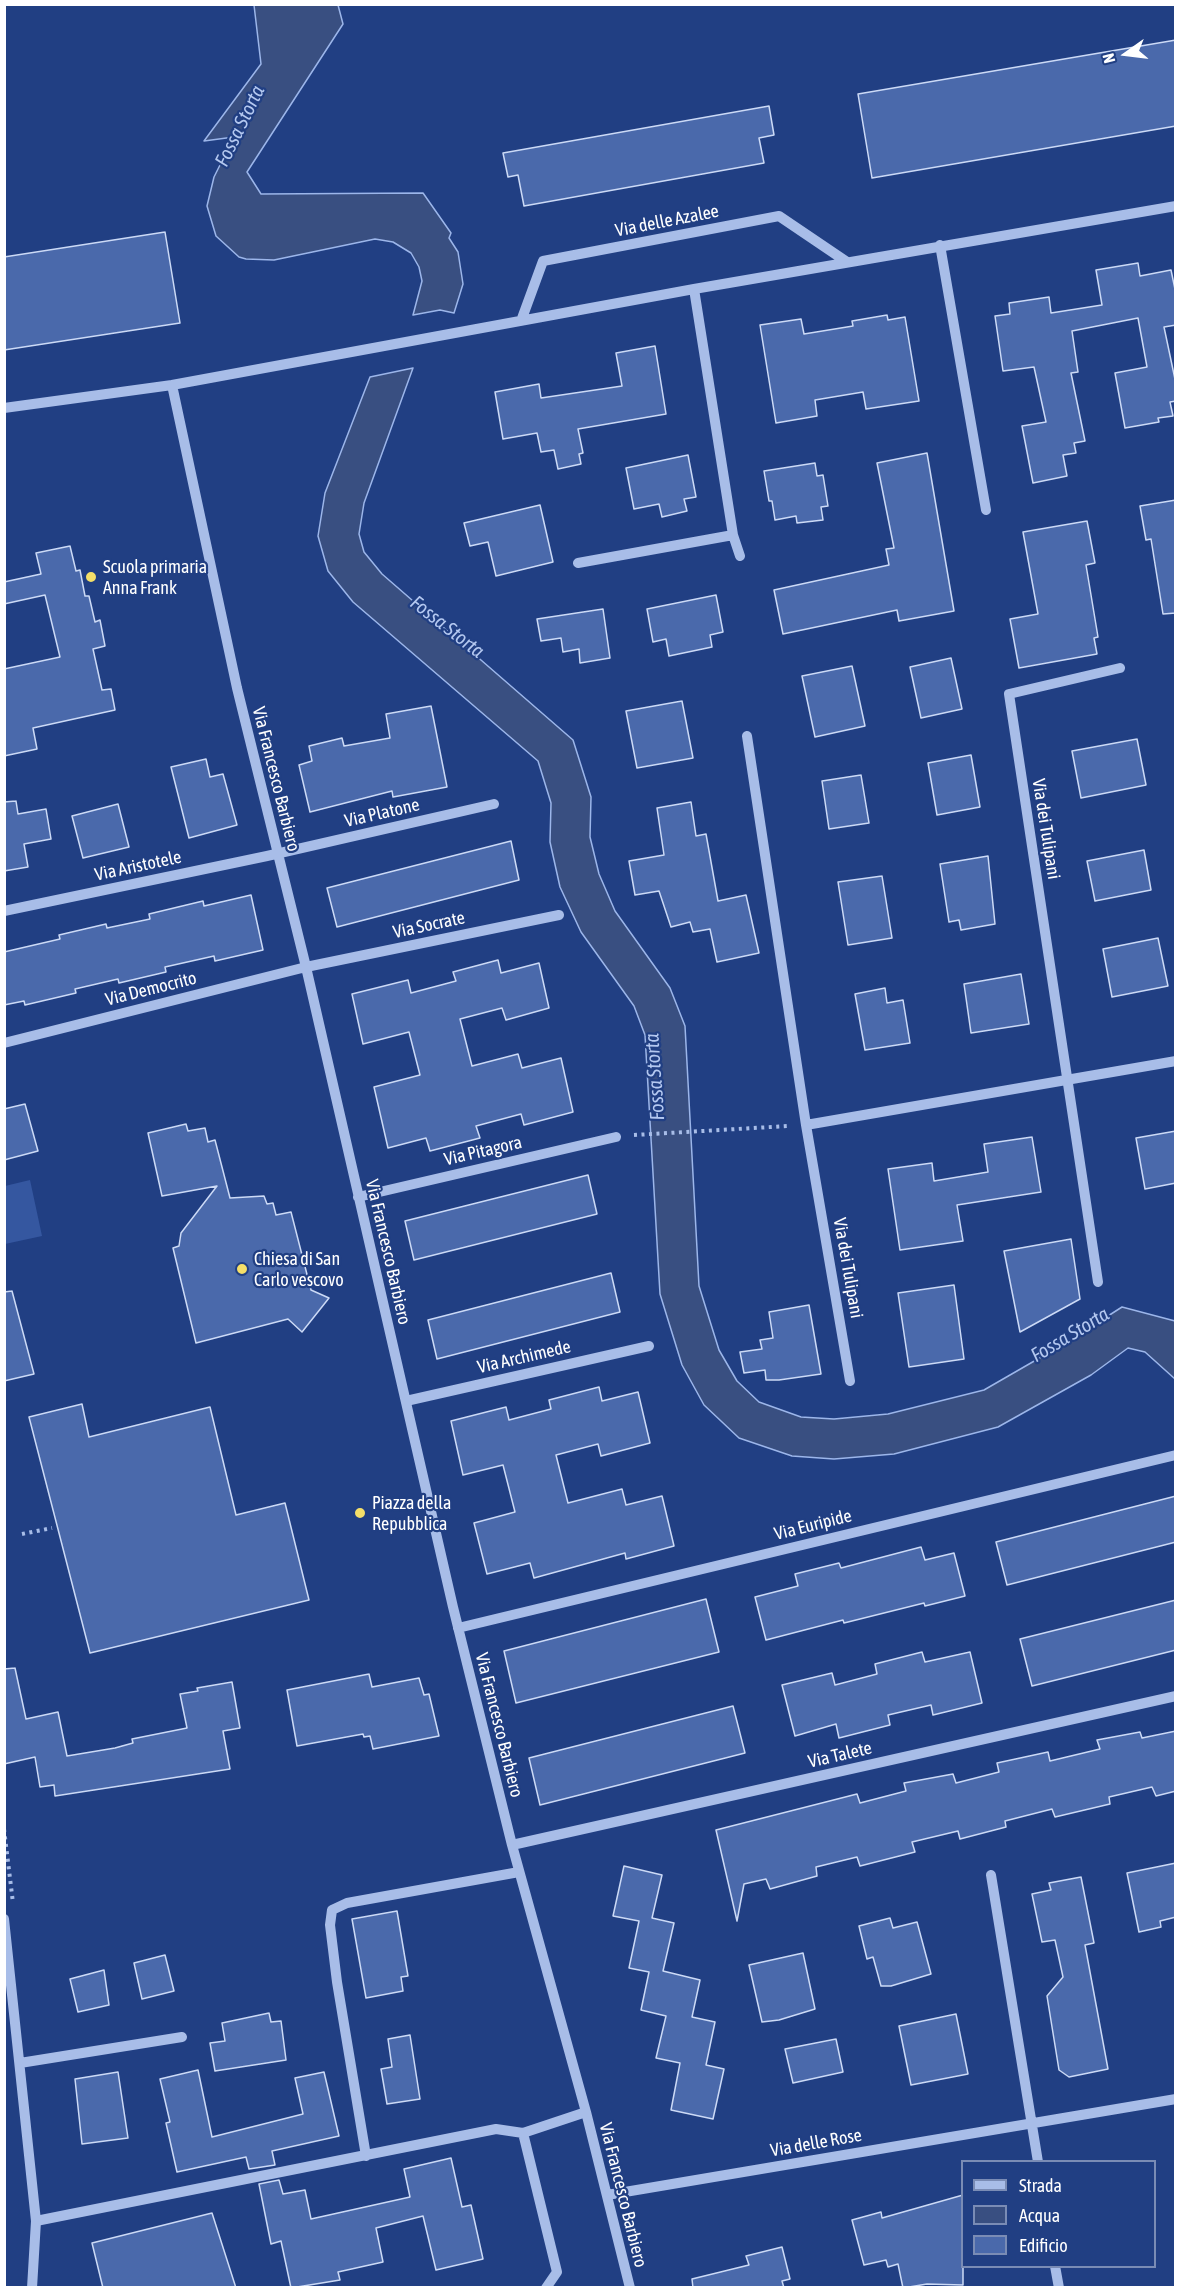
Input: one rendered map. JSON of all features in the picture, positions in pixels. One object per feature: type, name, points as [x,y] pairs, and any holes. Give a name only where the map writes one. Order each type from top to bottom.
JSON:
[{"type":"street","points":[[4,408],[172,385],[940,245],[1176,206]]},
{"type":"street","name":"Via delle Azalee","points":[[521,321],[543,261],[779,216],[847,262]]},
{"type":"street","points":[[940,245],[986,510]]},
{"type":"street","points":[[694,289],[733,535],[740,556]]},
{"type":"street","name":"Via Francesco Barbiero","points":[[172,385],[237,688],[306,967],[458,1628],[519,1872],[586,2112],[630,2288]]},
{"type":"street","points":[[578,563],[733,535]]},
{"type":"street","name":"Via dei Tulipani","points":[[1098,1282],[1008,694],[1120,668]]},
{"type":"street","name":"Via dei Tulipani","points":[[747,736],[806,1125],[850,1381]]},
{"type":"street","name":"Via Platone","points":[[278,854],[494,804]]},
{"type":"street","name":"Via Aristotele","points":[[4,911],[278,854]]},
{"type":"street","name":"Via Socrate","points":[[306,967],[559,915]]},
{"type":"street","name":"Via Democrito","points":[[4,1043],[306,967]]},
{"type":"street","points":[[806,1125],[1176,1061]]},
{"type":"street","name":"Via Pitagora","points":[[358,1197],[616,1137]]},
{"type":"street","name":"Via Archimede","points":[[406,1401],[649,1346]]},
{"type":"street","name":"Via Euripide","points":[[458,1628],[1176,1455]]},
{"type":"street","name":"Via Talete","points":[[512,1845],[1176,1696]]},
{"type":"street","points":[[366,2156],[330,1925],[332,1910],[347,1903],[519,1872]]},
{"type":"street","points":[[991,1875],[1038,2160]]},
{"type":"street","points":[[4,1919],[36,2221],[32,2288]]},
{"type":"street","points":[[20,2063],[182,2037]]},
{"type":"street","name":"Via delle Rose","points":[[607,2195],[1176,2099]]},
{"type":"street","points":[[36,2221],[495,2129],[523,2133],[586,2112]]},
{"type":"street","points":[[523,2133],[557,2271],[546,2288]]},
{"type":"street","points":[[1055,2268],[1059,2288]]},
{"type":"path","points":[[643,1134],[806,1125]]},
{"type":"path","points":[[22,1534],[52,1528]]},
{"type":"shaded area","points":[[30,1180],[42,1236],[5,1244],[5,1186]]},
{"type":"water","name":"Fossa Storta","points":[[254,5],[338,5],[343,24],[247,172],[261,194],[423,193],[451,233],[449,238],[458,252],[463,284],[454,313],[440,310],[413,315],[422,281],[419,267],[411,253],[393,242],[375,239],[274,260],[239,257],[216,236],[207,206],[214,177],[234,137],[204,141],[261,64]]},
{"type":"water","name":"Fossa Storta","points":[[413,368],[364,503],[359,534],[364,552],[382,574],[573,740],[591,797],[590,837],[599,874],[615,911],[670,988],[685,1026],[699,1286],[719,1350],[737,1381],[759,1402],[801,1417],[834,1419],[888,1414],[984,1390],[1069,1341],[1122,1307],[1175,1321],[1175,1379],[1145,1352],[1128,1348],[1091,1375],[998,1427],[894,1454],[834,1459],[792,1456],[739,1438],[704,1405],[682,1365],[660,1294],[645,1035],[634,1006],[581,932],[560,887],[550,842],[551,803],[538,761],[353,602],[328,571],[318,536],[325,493],[370,377]]},
{"type":"building","points":[[1176,40],[1176,126],[872,178],[858,94]]},
{"type":"building","points":[[769,106],[774,135],[759,138],[764,163],[524,206],[518,175],[508,177],[503,153]]},
{"type":"building","points":[[165,232],[180,323],[4,350],[4,257]]},
{"type":"building","points":[[1138,263],[1140,276],[1171,270],[1176,294],[1176,325],[1164,327],[1176,384],[1176,401],[1170,402],[1173,416],[1158,418],[1159,422],[1125,428],[1115,373],[1147,367],[1138,318],[1072,331],[1078,372],[1071,373],[1085,441],[1074,443],[1076,453],[1063,455],[1067,476],[1033,483],[1022,426],[1046,422],[1034,367],[1003,371],[995,316],[1010,314],[1009,303],[1049,297],[1051,313],[1102,305],[1096,270]]},
{"type":"building","points":[[887,315],[888,320],[905,317],[919,401],[866,409],[863,392],[815,400],[817,416],[776,423],[760,325],[801,319],[804,334],[853,326],[852,321]]},
{"type":"building","points":[[655,346],[666,414],[578,429],[583,453],[579,454],[581,464],[558,469],[554,450],[541,452],[537,433],[503,439],[495,392],[539,384],[541,398],[622,386],[616,353]]},
{"type":"building","points":[[927,453],[954,611],[899,621],[897,610],[783,634],[774,590],[889,565],[886,549],[894,548],[877,463]]},
{"type":"building","points":[[688,455],[696,497],[684,499],[687,511],[662,517],[659,504],[634,509],[626,468]]},
{"type":"building","points":[[815,463],[817,476],[823,475],[828,506],[821,507],[823,520],[797,523],[796,516],[775,520],[764,471]]},
{"type":"building","points":[[1176,500],[1176,613],[1163,614],[1151,539],[1146,540],[1140,506]]},
{"type":"building","points":[[540,505],[553,562],[496,576],[488,542],[470,546],[464,523]]},
{"type":"building","points":[[1087,521],[1095,563],[1086,565],[1098,637],[1094,638],[1097,654],[1019,668],[1010,619],[1038,614],[1023,532]]},
{"type":"building","points":[[70,546],[76,571],[80,570],[85,596],[89,596],[95,622],[100,620],[105,646],[93,649],[102,690],[111,689],[115,710],[33,728],[37,749],[4,756],[4,669],[60,657],[45,595],[4,604],[4,582],[41,574],[36,553]]},
{"type":"building","points":[[716,595],[723,632],[710,635],[712,647],[669,656],[666,639],[653,642],[647,609]]},
{"type":"building","points":[[603,609],[610,658],[580,663],[579,649],[563,652],[561,638],[541,641],[537,619]]},
{"type":"building","points":[[951,658],[962,709],[921,718],[910,667]]},
{"type":"building","points":[[852,666],[865,726],[815,737],[802,676]]},
{"type":"building","points":[[682,701],[693,758],[637,768],[626,711]]},
{"type":"building","points":[[431,706],[447,787],[393,797],[392,791],[310,812],[299,765],[312,761],[309,746],[342,738],[344,746],[390,738],[386,714]]},
{"type":"building","points":[[1137,739],[1146,785],[1081,798],[1072,751]]},
{"type":"building","points":[[971,755],[980,807],[937,815],[928,763]]},
{"type":"building","points":[[206,759],[210,777],[223,774],[237,825],[189,838],[171,767]]},
{"type":"building","points":[[861,775],[869,823],[829,829],[822,781]]},
{"type":"building","points":[[16,801],[18,814],[46,809],[51,839],[24,844],[28,867],[4,871],[4,802]]},
{"type":"building","points":[[691,802],[696,836],[706,834],[718,901],[746,895],[759,953],[717,962],[710,929],[693,932],[690,922],[671,927],[659,891],[635,895],[629,861],[664,855],[657,808]]},
{"type":"building","points":[[118,804],[129,847],[83,858],[72,816]]},
{"type":"building","points":[[511,841],[519,880],[337,927],[327,888]]},
{"type":"building","points":[[1144,850],[1151,890],[1095,901],[1087,861]]},
{"type":"building","points":[[988,856],[995,924],[961,930],[959,920],[949,922],[940,864]]},
{"type":"building","points":[[882,876],[892,938],[848,945],[838,882]]},
{"type":"building","points":[[251,895],[263,950],[215,961],[214,956],[165,967],[166,972],[119,983],[118,979],[75,989],[76,993],[25,1005],[24,1001],[4,1005],[4,952],[60,939],[59,935],[106,924],[107,928],[150,919],[149,914],[203,901],[204,906]]},
{"type":"building","points":[[1158,938],[1168,986],[1112,997],[1103,949]]},
{"type":"building","points":[[498,960],[501,973],[539,963],[549,1008],[506,1020],[502,1008],[460,1019],[472,1066],[518,1054],[522,1068],[561,1058],[573,1112],[524,1125],[521,1114],[476,1126],[480,1138],[430,1151],[426,1138],[388,1148],[374,1087],[420,1075],[409,1032],[363,1044],[352,994],[408,980],[411,993],[456,981],[453,972]]},
{"type":"building","points":[[1021,974],[1029,1024],[971,1033],[964,984]]},
{"type":"building","points":[[885,988],[887,1003],[903,1000],[910,1043],[865,1050],[855,994]]},
{"type":"building","points":[[25,1104],[38,1151],[4,1160],[4,1109]]},
{"type":"building","name":"Chiesa di San Carlo vescovo","points":[[186,1124],[188,1131],[205,1128],[208,1142],[215,1140],[230,1198],[264,1196],[267,1204],[273,1203],[276,1215],[291,1212],[311,1290],[329,1298],[302,1332],[288,1319],[196,1343],[173,1248],[179,1246],[181,1233],[217,1186],[162,1196],[148,1133]]},
{"type":"building","points":[[1176,1131],[1176,1183],[1145,1189],[1136,1138]]},
{"type":"building","points":[[1032,1137],[1041,1192],[957,1205],[963,1241],[900,1250],[888,1169],[932,1163],[934,1181],[988,1172],[984,1144]]},
{"type":"building","points":[[588,1175],[597,1214],[414,1260],[405,1221]]},
{"type":"building","points":[[1071,1239],[1080,1299],[1020,1332],[1004,1251]]},
{"type":"building","points":[[611,1273],[620,1312],[437,1359],[428,1320]]},
{"type":"building","points":[[954,1285],[964,1359],[909,1367],[898,1293]]},
{"type":"building","points":[[12,1291],[34,1374],[4,1381],[4,1292]]},
{"type":"building","points":[[809,1305],[821,1374],[766,1380],[765,1370],[744,1373],[740,1352],[762,1349],[760,1340],[773,1338],[769,1312]]},
{"type":"building","points":[[599,1387],[602,1401],[638,1392],[650,1443],[601,1456],[598,1444],[556,1455],[568,1503],[622,1489],[626,1505],[662,1496],[674,1546],[626,1559],[625,1553],[534,1578],[530,1563],[487,1574],[474,1523],[515,1512],[503,1465],[463,1475],[451,1421],[506,1407],[509,1420],[551,1409],[549,1400]]},
{"type":"building","points":[[82,1404],[89,1437],[210,1407],[236,1515],[285,1503],[309,1600],[90,1653],[29,1417]]},
{"type":"building","points":[[1176,1496],[1176,1542],[1007,1585],[996,1542]]},
{"type":"building","points":[[921,1547],[925,1560],[954,1553],[965,1596],[925,1606],[924,1603],[844,1623],[843,1620],[766,1640],[755,1597],[798,1586],[795,1574],[839,1563],[841,1568]]},
{"type":"building","points":[[706,1599],[719,1652],[516,1703],[504,1651]]},
{"type":"building","points":[[1176,1600],[1176,1650],[1032,1686],[1020,1639]]},
{"type":"building","points":[[922,1652],[925,1662],[970,1652],[982,1703],[933,1715],[931,1705],[888,1715],[890,1725],[839,1738],[836,1724],[795,1736],[782,1685],[832,1673],[835,1685],[877,1674],[875,1664]]},
{"type":"building","points":[[15,1668],[26,1719],[58,1712],[67,1756],[115,1748],[133,1743],[132,1739],[187,1728],[180,1694],[198,1691],[197,1688],[232,1682],[240,1728],[223,1731],[230,1769],[55,1796],[54,1785],[40,1787],[35,1757],[4,1764],[4,1669]]},
{"type":"building","points":[[369,1674],[372,1687],[419,1678],[424,1695],[429,1694],[439,1736],[373,1749],[370,1736],[364,1737],[363,1734],[297,1746],[287,1690]]},
{"type":"building","points":[[733,1706],[745,1753],[540,1805],[529,1758]]},
{"type":"building","points":[[1176,1731],[1176,1791],[1156,1796],[1152,1787],[1109,1797],[1110,1804],[1055,1817],[1052,1809],[1005,1821],[1006,1827],[960,1839],[958,1831],[912,1842],[915,1852],[860,1866],[857,1857],[816,1867],[817,1876],[770,1889],[766,1879],[744,1884],[737,1921],[716,1830],[857,1794],[860,1803],[906,1791],[904,1783],[953,1774],[956,1783],[999,1772],[997,1763],[1048,1752],[1050,1761],[1100,1749],[1097,1740],[1140,1732],[1142,1738]]},
{"type":"building","points":[[1176,1863],[1176,1917],[1160,1921],[1161,1927],[1139,1932],[1127,1873]]},
{"type":"building","points":[[624,1866],[662,1875],[652,1918],[674,1923],[663,1971],[700,1980],[692,2017],[715,2022],[706,2065],[724,2069],[713,2119],[671,2110],[680,2063],[656,2058],[666,2016],[641,2010],[649,1972],[629,1968],[639,1921],[613,1916]]},
{"type":"building","points":[[1081,1877],[1094,1943],[1085,1945],[1108,2069],[1069,2077],[1059,2070],[1047,1996],[1063,1977],[1055,1940],[1042,1942],[1032,1894],[1051,1890],[1049,1883]]},
{"type":"building","points":[[397,1911],[408,1976],[401,1977],[403,1991],[366,1998],[352,1919]]},
{"type":"building","points":[[890,1918],[893,1928],[917,1922],[931,1974],[891,1986],[881,1986],[873,1957],[867,1959],[859,1926]]},
{"type":"building","points":[[803,1953],[815,2009],[779,2020],[762,2022],[749,1965]]},
{"type":"building","points":[[165,1955],[174,1991],[142,1999],[134,1963]]},
{"type":"building","points":[[104,1970],[109,2005],[78,2012],[70,1979]]},
{"type":"building","points":[[269,2013],[271,2022],[281,2021],[286,2060],[215,2071],[210,2043],[225,2041],[222,2023]]},
{"type":"building","points":[[956,2014],[968,2074],[911,2085],[899,2026]]},
{"type":"building","points":[[410,2035],[420,2099],[387,2104],[381,2069],[392,2067],[388,2039]]},
{"type":"building","points":[[836,2039],[843,2072],[793,2083],[785,2049]]},
{"type":"building","points":[[198,2070],[212,2137],[303,2114],[295,2078],[324,2072],[339,2136],[272,2151],[275,2165],[249,2169],[246,2157],[177,2172],[166,2123],[170,2122],[160,2079]]},
{"type":"building","points":[[118,2072],[128,2138],[82,2144],[75,2079]]},
{"type":"building","points":[[451,2158],[462,2207],[471,2205],[483,2259],[436,2270],[423,2216],[376,2228],[383,2262],[338,2272],[340,2280],[291,2288],[281,2241],[271,2244],[259,2184],[279,2180],[283,2194],[305,2190],[311,2219],[410,2197],[404,2169]]},
{"type":"building","points":[[961,2196],[963,2285],[927,2284],[903,2288],[898,2264],[888,2267],[886,2260],[864,2265],[852,2220],[881,2212],[882,2218]]},
{"type":"building","points":[[212,2213],[236,2288],[103,2288],[92,2243]]},
{"type":"building","points":[[782,2247],[790,2279],[782,2281],[784,2288],[693,2288],[692,2279],[749,2265],[746,2256]]},
{"type":"place","name":"Scuola primaria Anna Frank","points":[[91,577]]},
{"type":"place","name":"Chiesa di San Carlo vescovo","points":[[242,1269]]},
{"type":"place","name":"Piazza della Repubblica","points":[[360,1513]]}]
